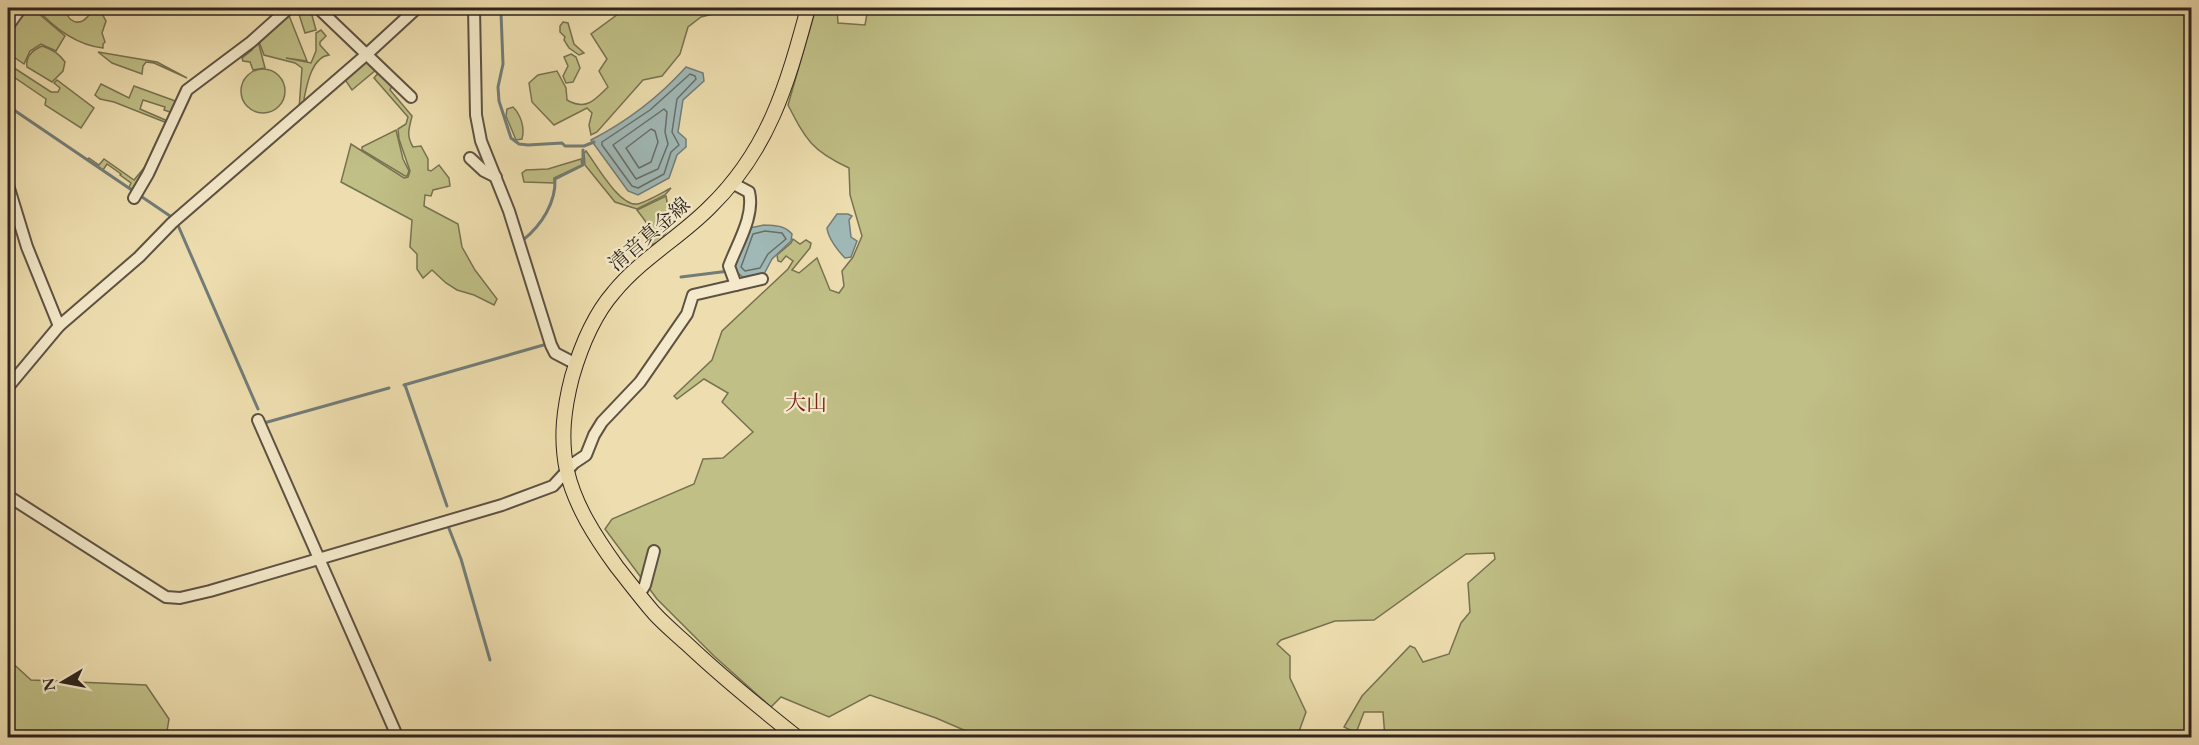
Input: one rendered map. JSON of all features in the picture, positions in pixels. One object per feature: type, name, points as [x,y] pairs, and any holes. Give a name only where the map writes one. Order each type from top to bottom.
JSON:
[{"type":"main road","name":"清音真金線","points":[[798,738],[694,651],[655,614],[639,595],[596,536],[577,500],[567,472],[563,442],[564,420],[576,364],[590,328],[624,279],[703,214],[732,183],[755,151],[774,116],[786,87],[808,8]]},
{"type":"street","points":[[8,26],[21,8]]},
{"type":"street","points":[[135,195],[148,174],[187,90],[251,42],[289,8]]},
{"type":"street","points":[[318,8],[411,97]]},
{"type":"street","points":[[8,387],[59,326],[417,8]]},
{"type":"street","points":[[474,8],[476,115],[481,141],[509,211],[551,345],[555,353],[576,364]]},
{"type":"street","points":[[470,158],[484,171],[496,177]]},
{"type":"street","points":[[732,183],[748,192],[750,198],[748,219],[734,251],[730,271],[736,285]]},
{"type":"street","points":[[8,185],[27,247],[59,326]]},
{"type":"street","points":[[8,496],[166,597],[173,599],[210,591],[322,559],[502,506],[553,486],[577,460],[586,455],[602,422],[640,382],[677,331],[687,314],[693,295],[762,279]]},
{"type":"street","points":[[258,420],[322,559],[398,738]]},
{"type":"street","points":[[639,595],[645,585],[654,551]]},
{"type":"shaded area","points":[[23,8],[32,8],[65,36],[56,51],[41,44],[30,51],[24,64],[8,53],[8,30]]},
{"type":"shaded area","points":[[36,8],[66,8],[69,17],[74,22],[82,21],[89,15],[87,8],[97,9],[106,21],[102,33],[105,42],[103,48],[84,43],[66,34]]},
{"type":"shaded area","points":[[297,8],[310,8],[316,30],[305,33]]},
{"type":"shaded area","points":[[620,8],[737,8],[701,17],[688,27],[680,54],[662,76],[643,80],[597,132],[591,135],[589,125],[592,113],[587,108],[554,125],[532,102],[529,83],[538,75],[557,71],[566,88],[567,100],[585,104],[599,96],[608,87],[599,71],[607,59],[591,34],[618,14]]},
{"type":"shaded area","points":[[816,8],[837,8],[838,23],[865,25],[868,8],[2191,8],[2191,737],[1385,738],[1383,712],[1364,712],[1356,733],[1344,727],[1362,696],[1410,646],[1415,648],[1423,662],[1449,654],[1461,623],[1470,612],[1468,583],[1495,559],[1494,553],[1466,554],[1374,620],[1335,621],[1281,640],[1277,644],[1290,656],[1290,678],[1306,712],[1297,737],[980,737],[936,718],[870,695],[829,717],[781,697],[771,707],[714,656],[657,599],[605,529],[612,519],[694,484],[703,459],[723,458],[753,432],[722,402],[728,393],[704,379],[677,399],[674,396],[712,360],[722,331],[788,269],[793,261],[786,256],[781,262],[778,261],[777,255],[793,239],[800,244],[806,240],[811,243],[810,248],[792,270],[799,273],[817,258],[830,290],[839,293],[844,286],[842,271],[853,257],[862,236],[850,195],[849,168],[826,156],[811,143],[788,105]]},
{"type":"shaded area","points":[[288,13],[307,61],[286,58],[311,63],[316,51],[316,33],[321,30],[326,36],[320,45],[329,55],[323,57],[314,66],[305,93],[304,99],[307,102],[299,109],[302,68],[295,63],[264,55],[258,39]]},
{"type":"shaded area","points":[[563,22],[568,23],[574,44],[584,53],[579,55],[569,48],[564,40],[565,37],[560,32]]},
{"type":"shaded area","points":[[258,41],[265,68],[253,70],[250,62],[243,61],[242,58]]},
{"type":"shaded area","points":[[42,46],[55,52],[65,62],[63,71],[52,82],[27,67],[30,54]]},
{"type":"shaded area","points":[[98,52],[157,62],[187,78],[154,63],[146,62],[142,74],[112,63]]},
{"type":"shaded area","points":[[571,54],[576,57],[580,68],[573,82],[566,83],[563,76],[568,66],[564,57]]},
{"type":"shaded area","points":[[365,60],[377,69],[352,90],[344,78]]},
{"type":"shaded area","points":[[8,64],[51,92],[58,92],[60,88],[54,83],[57,80],[94,108],[81,128],[45,105],[46,99],[8,73]]},
{"type":"shaded area","points":[[263,69],[279,75],[285,91],[279,107],[263,113],[247,107],[241,91],[247,75]]},
{"type":"shaded area","points":[[379,72],[393,84],[390,90],[412,116],[409,139],[413,147],[421,146],[428,159],[428,170],[431,171],[439,165],[449,178],[450,186],[433,190],[431,196],[425,195],[424,206],[458,224],[462,247],[475,270],[497,299],[494,305],[457,290],[432,270],[423,278],[417,269],[417,254],[410,247],[412,220],[341,182],[351,144],[404,178],[408,177],[410,171],[398,129],[406,124],[408,117],[374,78]]},
{"type":"shaded area","points":[[101,84],[129,98],[134,86],[178,102],[173,113],[164,110],[165,107],[143,100],[140,109],[170,122],[167,123],[114,102],[100,99],[95,95]]},
{"type":"shaded area","points":[[513,107],[522,122],[522,139],[516,140],[506,116],[507,109]]},
{"type":"shaded area","points":[[396,130],[403,159],[409,171],[407,176],[362,150],[362,147]]},
{"type":"shaded area","points":[[586,151],[616,192],[630,203],[637,204],[649,200],[671,188],[665,195],[637,209],[615,202],[585,165],[584,153]]},
{"type":"shaded area","points":[[87,159],[99,165],[104,159],[134,180],[144,168],[151,166],[135,191],[129,187],[131,183],[121,174],[107,164],[103,170]]},
{"type":"shaded area","points":[[581,159],[582,165],[554,178],[554,183],[524,182],[522,173],[526,170],[548,169]]},
{"type":"shaded area","points":[[666,196],[671,225],[660,241],[652,245],[651,231],[637,210]]},
{"type":"shaded area","points":[[8,659],[31,680],[146,685],[169,719],[166,737],[8,737]]},
{"type":"water","points":[[686,67],[703,73],[704,81],[683,100],[678,132],[686,139],[686,147],[677,155],[669,178],[638,195],[628,191],[591,140],[642,108]]},
{"type":"water","points":[[837,214],[852,216],[849,220],[851,237],[857,241],[851,257],[845,258],[842,255],[828,232],[827,228]]},
{"type":"water","points":[[764,225],[780,226],[786,229],[792,234],[791,241],[772,259],[764,274],[743,277],[735,271],[735,266],[750,228]]},
{"type":"waterway","points":[[501,13],[503,64],[498,87],[499,101],[511,138],[519,144],[528,145],[562,143],[565,146],[584,146],[594,142]]},
{"type":"waterway","points":[[8,106],[173,218]]},
{"type":"waterway","points":[[523,240],[542,220],[553,196],[555,179],[583,165],[583,150]]},
{"type":"waterway","points":[[177,223],[258,409]]},
{"type":"waterway","points":[[681,277],[729,271]]},
{"type":"waterway","points":[[404,385],[547,344]]},
{"type":"waterway","points":[[405,385],[447,506]]},
{"type":"waterway","points":[[265,425],[264,423],[389,388]]},
{"type":"waterway","points":[[448,526],[461,559],[490,660]]},
{"type":"district","name":"大山","points":[[806,402]]}]
